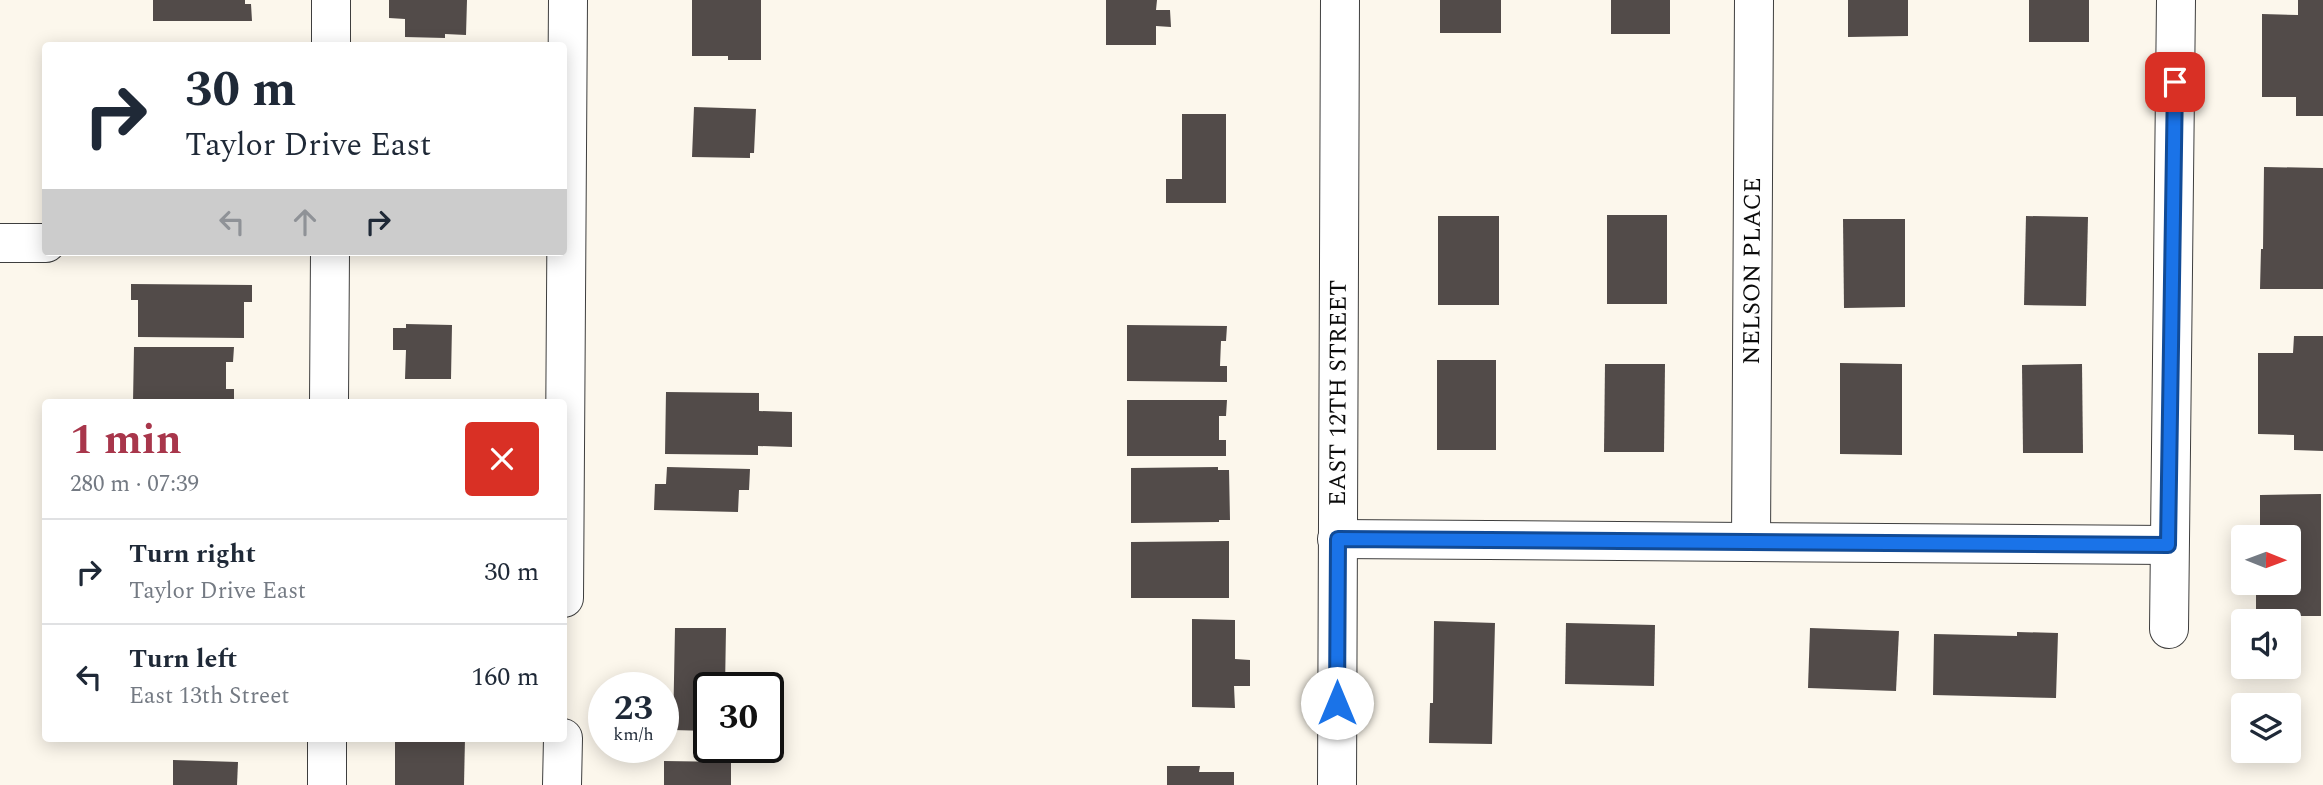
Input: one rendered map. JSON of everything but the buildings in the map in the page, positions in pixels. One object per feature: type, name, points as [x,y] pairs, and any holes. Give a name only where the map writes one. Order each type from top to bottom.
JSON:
[{"type":"street","points":[[331,0],[331,42]]},
{"type":"street","points":[[567,62],[568,0]]},
{"type":"street","name":"EAST 12TH STREET","points":[[1336,785],[1340,0]]},
{"type":"street","name":"NELSON PLACE","points":[[1751,542],[1755,0]]},
{"type":"street","points":[[2169,629],[2176,0]]},
{"type":"street","points":[[0,243],[42,243]]},
{"type":"street","points":[[329,399],[330,256]]},
{"type":"street","points":[[564,256],[564,399]]},
{"type":"street","points":[[1338,539],[2168,545]]},
{"type":"street","points":[[327,742],[327,785]]},
{"type":"street","points":[[562,785],[563,742]]},
{"type":"route","points":[[1337,703],[1338,539],[2168,545],[2175,82]]}]
